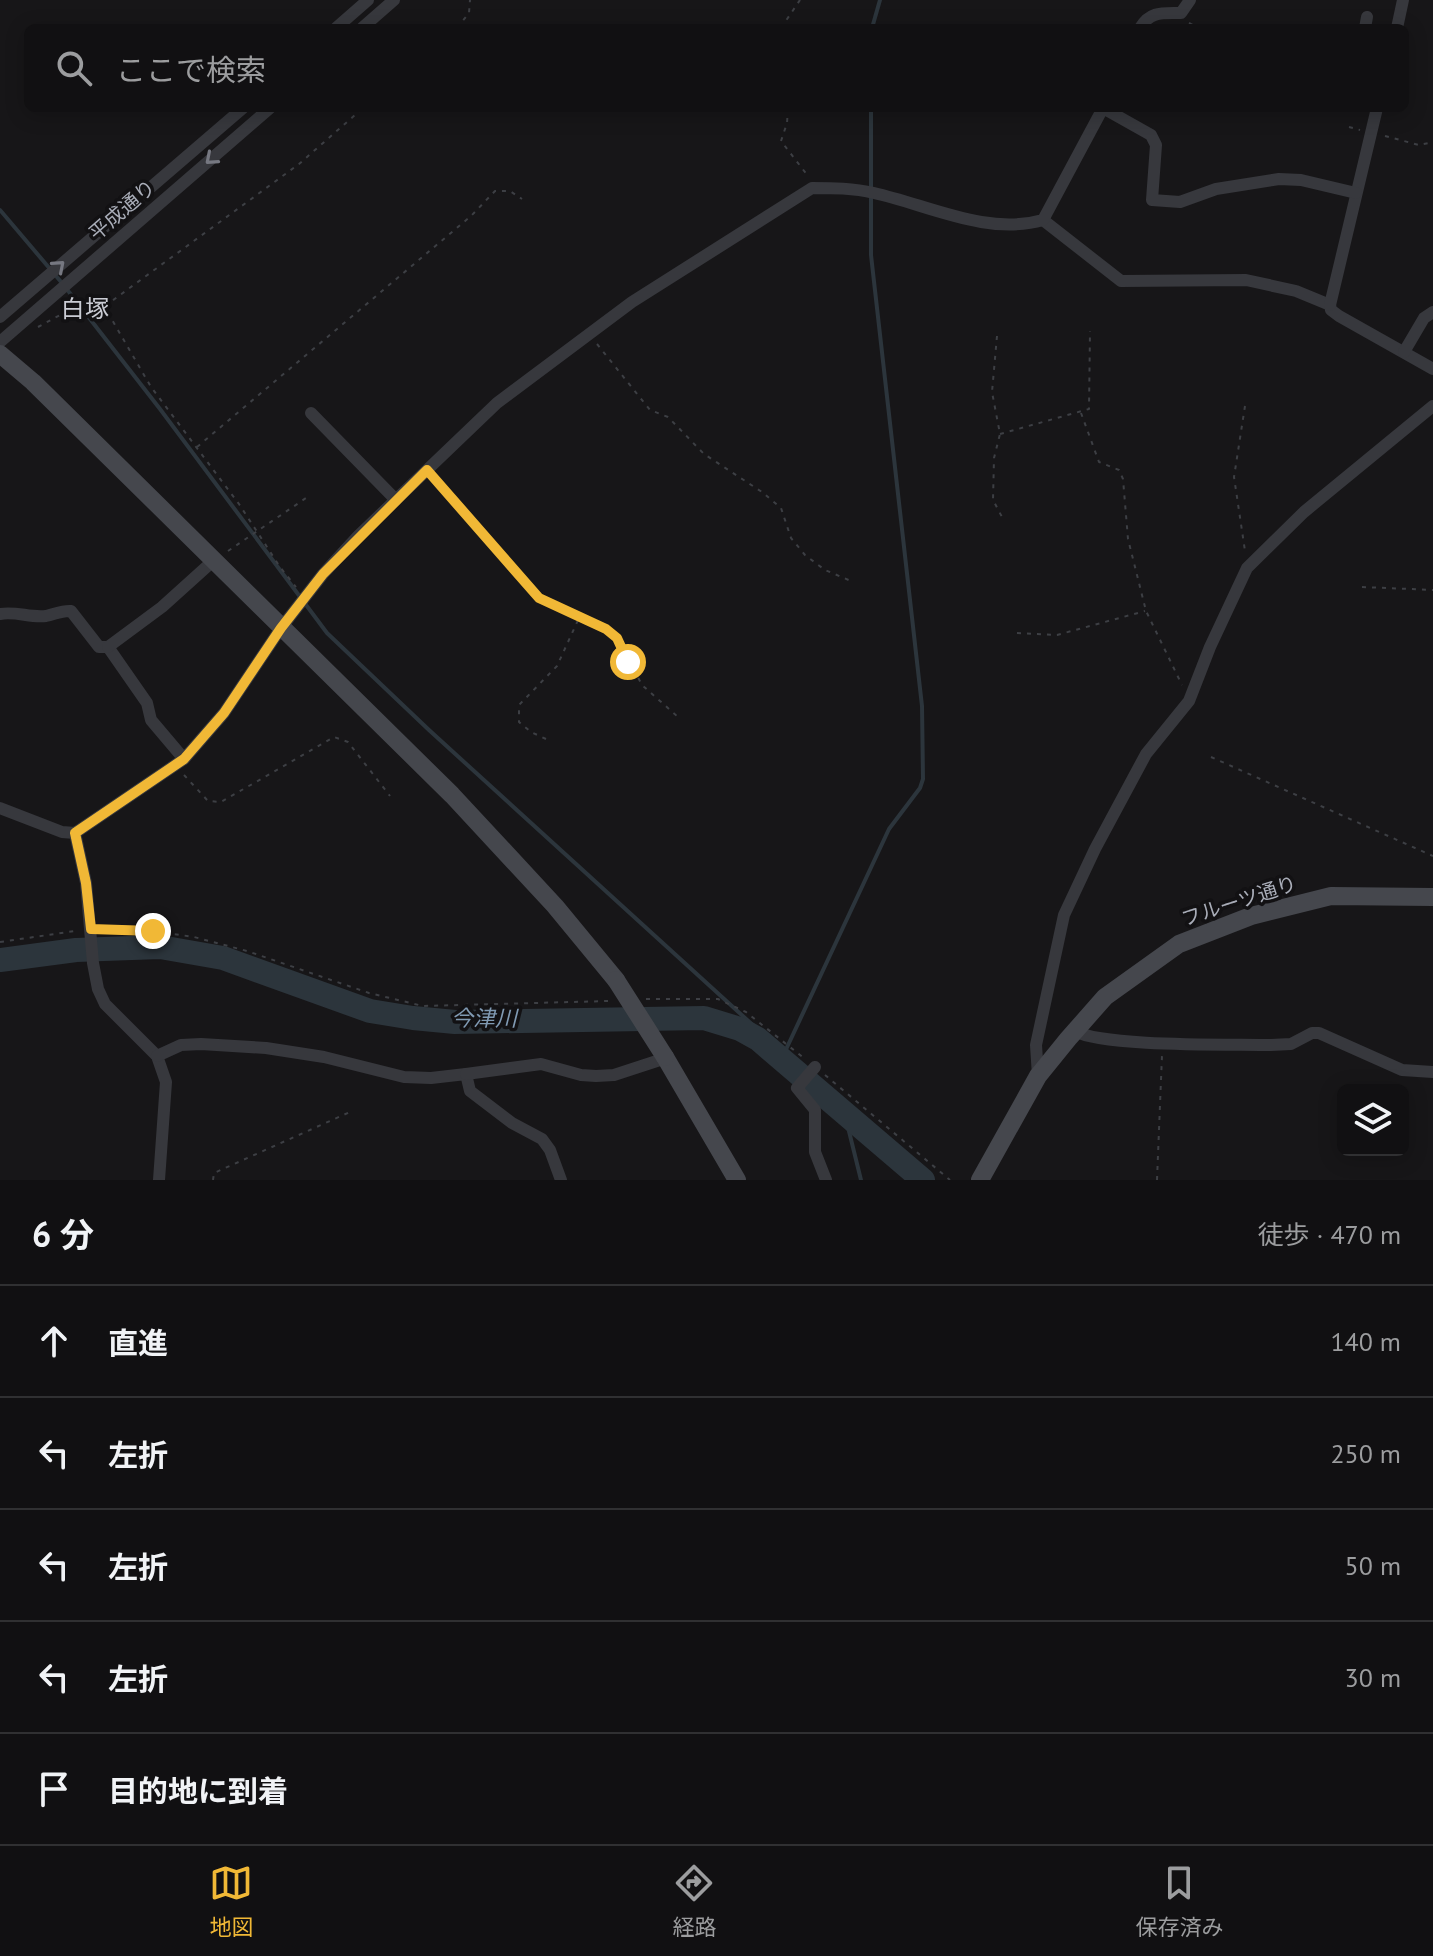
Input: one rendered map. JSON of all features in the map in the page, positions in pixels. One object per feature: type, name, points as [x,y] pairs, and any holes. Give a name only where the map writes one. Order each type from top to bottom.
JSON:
[{"type":"street","points":[[341,24],[368,0]]},
{"type":"street","points":[[367,24],[394,0]]},
{"type":"street","points":[[1142,24],[1152,14],[1181,13],[1190,0]]},
{"type":"street","points":[[1398,24],[1403,0]]},
{"type":"street","name":"平成通り","points":[[0,317],[238,112]]},
{"type":"street","name":"平成通り","points":[[0,342],[265,112]]},
{"type":"street","points":[[1043,220],[1101,112]]},
{"type":"street","points":[[1110,112],[1151,135],[1156,145],[1152,200],[1180,202],[1216,189],[1279,179],[1301,180],[1356,193]]},
{"type":"street","points":[[1376,112],[1331,310],[1433,369]]},
{"type":"street","points":[[3,814],[75,833],[179,762],[224,713],[281,628],[323,574],[497,403],[632,302],[812,188],[846,188],[873,193],[985,223],[1010,225],[1043,220],[1121,281],[1246,280],[1296,291],[1330,305]]},
{"type":"street","points":[[1404,352],[1424,318],[1433,312]]},
{"type":"street","points":[[0,354],[33,382],[452,795],[555,906],[616,980],[666,1058],[737,1180]]},
{"type":"street","points":[[1038,1076],[1036,1045],[1064,915],[1146,754],[1189,701],[1247,568],[1304,512],[1433,406]]},
{"type":"street","points":[[311,413],[396,500]]},
{"type":"street","points":[[0,614],[11,612],[48,616],[68,609],[99,647],[108,647],[162,607],[213,561]]},
{"type":"street","points":[[108,647],[147,703],[151,720],[179,762]]},
{"type":"street","points":[[75,833],[86,883],[98,989],[105,1004],[157,1056],[166,1082],[159,1180]]},
{"type":"street","name":"フルーツ通り","points":[[980,1180],[1038,1076],[1075,1031],[1105,997],[1179,944],[1251,916],[1331,896],[1433,897]]},
{"type":"street","points":[[1075,1031],[1085,1037],[1271,1045],[1291,1044],[1312,1033],[1319,1033],[1402,1070],[1433,1072]]},
{"type":"street","points":[[157,1056],[181,1045],[266,1048],[324,1057],[404,1077],[431,1078],[541,1064],[581,1075],[614,1075],[666,1058]]},
{"type":"street","points":[[815,1067],[797,1088],[815,1110],[815,1152],[826,1180]]},
{"type":"street","points":[[466,1074],[470,1091],[512,1123],[542,1139],[550,1150],[561,1180]]},
{"type":"path","points":[[460,24],[469,13],[470,0]]},
{"type":"path","points":[[784,24],[800,0]]},
{"type":"path","points":[[32,331],[82,303],[104,306],[287,173],[358,112]]},
{"type":"path","points":[[788,112],[781,141],[807,174],[812,188]]},
{"type":"path","points":[[1349,127],[1419,145],[1433,142]]},
{"type":"path","points":[[197,448],[471,216],[495,191],[510,191],[522,199]]},
{"type":"path","points":[[104,306],[151,387],[280,567],[305,597]]},
{"type":"path","points":[[1000,434],[1089,409],[1090,331]]},
{"type":"path","points":[[589,333],[650,410],[668,417],[704,454],[781,508],[791,538],[805,555],[825,570],[851,581]]},
{"type":"path","points":[[997,336],[992,392],[1000,434],[994,458],[993,500],[1002,517]]},
{"type":"path","points":[[1245,406],[1234,477],[1247,568]]},
{"type":"path","points":[[1081,413],[1099,462],[1119,470],[1123,479],[1128,539],[1146,611],[1189,701]]},
{"type":"path","points":[[427,470],[539,598],[606,629],[617,638],[642,685],[678,717]]},
{"type":"path","points":[[213,561],[309,496]]},
{"type":"path","points":[[1362,587],[1433,590]]},
{"type":"path","points":[[1017,633],[1057,635],[1146,611]]},
{"type":"path","points":[[546,739],[519,722],[519,705],[557,666],[580,617]]},
{"type":"path","points":[[179,762],[208,801],[221,802],[334,737],[348,742],[390,796]]},
{"type":"path","points":[[1211,757],[1433,856]]},
{"type":"path","points":[[0,942],[91,929],[153,931],[194,937],[247,951],[369,993],[423,1006],[615,1001]]},
{"type":"path","points":[[641,999],[718,999],[746,1012],[950,1180]]},
{"type":"path","points":[[1157,1180],[1163,1042]]},
{"type":"path","points":[[213,1180],[214,1173],[350,1112]]},
{"type":"waterway","points":[[873,24],[880,0]]},
{"type":"waterway","points":[[782,1058],[889,829],[920,788],[923,779],[922,706],[871,255],[871,112]]},
{"type":"waterway","points":[[0,210],[62,283],[160,409],[327,633],[429,730],[786,1052]]},
{"type":"waterway","name":"今津川","points":[[0,960],[76,950],[160,947],[223,958],[370,1011],[413,1018],[455,1022],[704,1018],[740,1029],[758,1039],[923,1180]]},
{"type":"waterway","points":[[844,1111],[861,1180]]},
{"type":"district","name":"白塚","points":[[85,309]]},
{"type":"route","points":[[153,931],[91,929],[86,883],[75,833],[184,759],[224,713],[281,628],[323,574],[427,470],[539,598],[606,629],[617,638],[628,662]]}]
